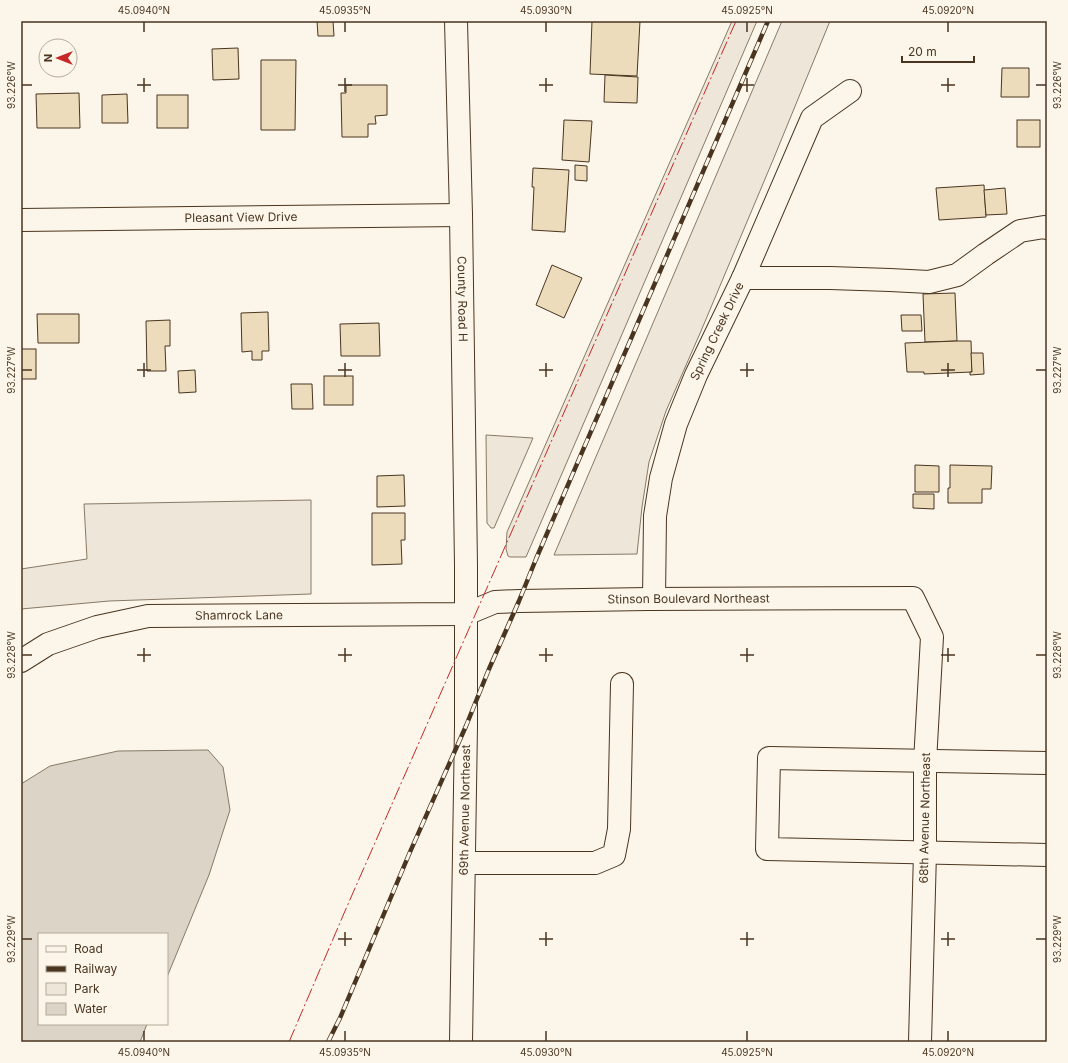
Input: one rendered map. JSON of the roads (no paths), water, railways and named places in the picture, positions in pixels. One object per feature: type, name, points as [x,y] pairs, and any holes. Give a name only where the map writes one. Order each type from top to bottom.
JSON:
[{"type":"street","name":"County Road H","points":[[456,21],[461,215],[466,577]]},
{"type":"street","name":"Spring Creek Drive","points":[[654,599],[655,516],[660,478],[676,424],[696,375],[742,278],[812,118],[850,91]]},
{"type":"street","name":"Pleasant View Drive","points":[[21,220],[461,215]]},
{"type":"street","points":[[742,278],[837,278],[929,282],[957,275],[1020,231],[1044,227],[1047,228]]},
{"type":"street","name":"69th Avenue Northeast","points":[[461,1042],[466,726],[466,577]]},
{"type":"street","name":"Stinson Boulevard Northeast","points":[[466,614],[495,602],[654,599],[913,598]]},
{"type":"street","name":"68th Avenue Northeast","points":[[913,598],[932,637],[925,762],[925,852],[920,1042]]},
{"type":"street","name":"Shamrock Lane","points":[[21,661],[48,644],[97,627],[148,616],[466,614]]},
{"type":"street","points":[[464,863],[595,863],[614,855],[619,829],[622,684]]},
{"type":"street","points":[[1047,763],[769,758],[767,849],[1047,854]]},
{"type":"water","points":[[208,750],[223,767],[230,810],[209,875],[168,975],[168,933],[38,933],[38,1025],[147,1025],[140,1042],[21,1042],[21,784],[50,766],[118,751]]},
{"type":"railway","points":[[328,1042],[340,1018],[410,852],[466,726],[536,559],[768,21]]}]
